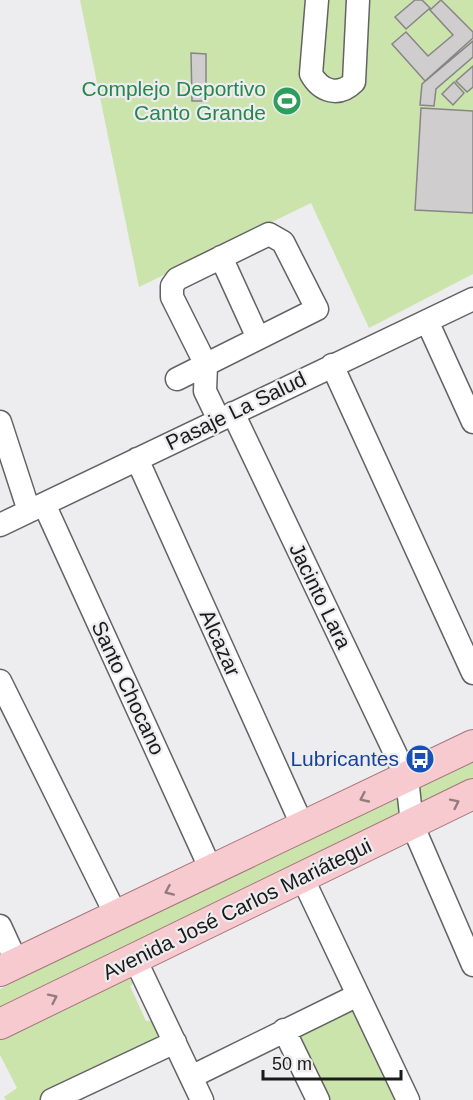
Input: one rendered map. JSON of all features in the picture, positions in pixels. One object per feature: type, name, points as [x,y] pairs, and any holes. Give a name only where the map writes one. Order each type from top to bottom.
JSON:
[{"type":"main road","points":[[8,967],[212,872],[473,745]]},
{"type":"main road","name":"Avenida José Carlos Mariátegui","points":[[0,1024],[473,794]]},
{"type":"street","points":[[317,0],[311,74],[316,83],[324,89],[336,91],[347,89],[354,82],[358,0]]},
{"type":"street","points":[[177,379],[206,365],[258,338],[317,309],[283,242],[277,236],[269,234],[177,279],[172,286],[172,297],[206,365]]},
{"type":"street","points":[[221,257],[258,338]]},
{"type":"street","name":"Pasaje La Salud","points":[[0,525],[473,299]]},
{"type":"street","points":[[427,321],[473,422]]},
{"type":"street","name":"Jacinto Lara","points":[[206,365],[205,391],[226,417],[407,778],[412,824],[466,930],[473,965]]},
{"type":"street","points":[[332,365],[473,673]]},
{"type":"street","name":"Santo Chocano","points":[[0,422],[36,507],[212,872]]},
{"type":"street","name":"Alcazar","points":[[137,459],[303,827]]},
{"type":"street","points":[[0,681],[116,915]]},
{"type":"street","points":[[302,877],[408,1100]]},
{"type":"street","points":[[0,926],[8,967]]},
{"type":"street","points":[[135,959],[202,1100]]},
{"type":"street","points":[[191,1077],[358,995]]},
{"type":"street","points":[[284,1030],[318,1100]]},
{"type":"street","points":[[52,1100],[175,1042]]},
{"type":"green space","name":"Complejo Deportivo Canto Grande","points":[[80,0],[473,0],[473,274],[369,328],[311,203],[139,287]]},
{"type":"green space","points":[[473,756],[473,779],[0,1010],[0,989]]},
{"type":"green space","points":[[128,972],[134,983],[130,986],[146,1021],[157,1020],[165,1043],[39,1100],[6,1100],[4,1097],[17,1088],[0,1055],[0,1035]]},
{"type":"green space","points":[[354,997],[401,1100],[324,1100],[289,1030]]},
{"type":"building","points":[[415,0],[422,0],[430,8],[406,29],[395,17]]},
{"type":"building","points":[[441,0],[473,32],[473,38],[425,81],[392,44],[406,32],[428,56],[453,35],[430,10]]},
{"type":"building","points":[[473,41],[473,57],[436,89],[434,106],[420,105],[422,84]]},
{"type":"building","points":[[191,53],[206,54],[206,101],[192,101]]},
{"type":"building","points":[[473,66],[473,87],[467,92],[456,81]]},
{"type":"building","points":[[454,82],[464,93],[453,105],[442,94]]},
{"type":"building","points":[[421,108],[473,111],[473,213],[415,210]]},
{"type":"place","name":"Complejo Deportivo Canto Grande","points":[[287,101]]},
{"type":"place","name":"Lubricantes","points":[[420,759]]}]
